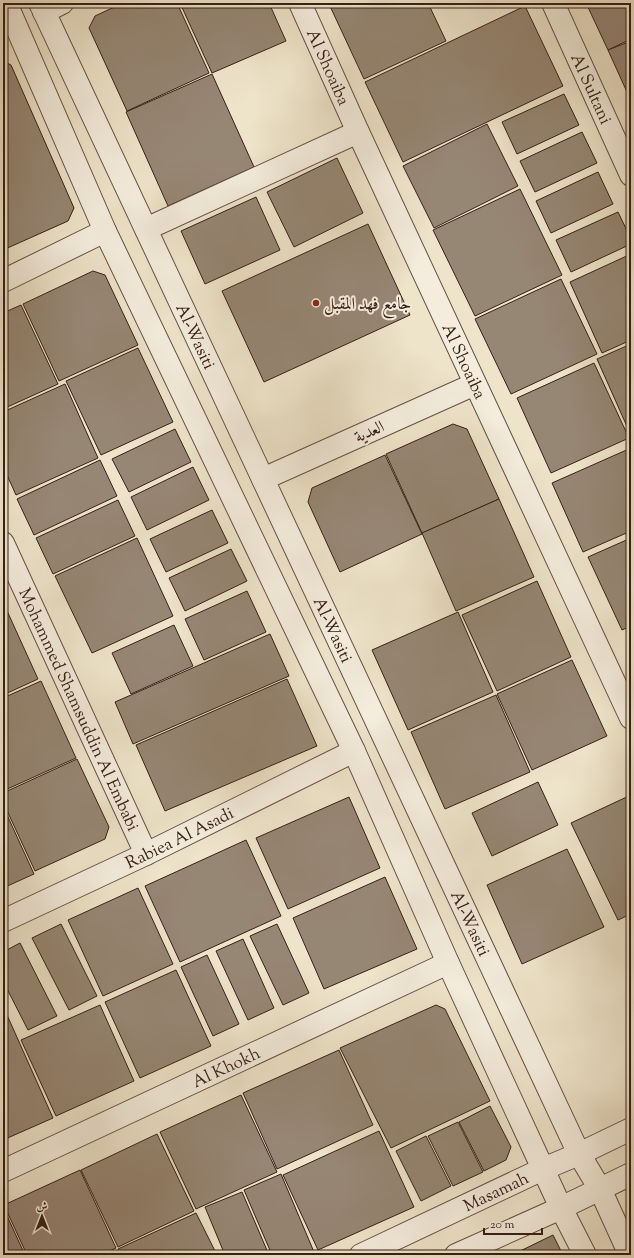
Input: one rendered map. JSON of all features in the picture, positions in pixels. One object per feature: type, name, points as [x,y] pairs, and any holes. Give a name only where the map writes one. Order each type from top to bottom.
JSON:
[{"type":"street","name":"Al Shoaiba","points":[[300,3],[358,132],[631,718]]},
{"type":"street","name":"Al Sultani","points":[[553,3],[631,175]]},
{"type":"street","name":"Al-Wasiti","points":[[49,6],[146,229],[579,1154],[600,1189],[630,1255]]},
{"type":"street","name":"Al-Wasiti","points":[[8,17],[105,232],[354,751],[448,963],[561,1208],[585,1255]]},
{"type":"street","points":[[146,229],[358,132]]},
{"type":"street","points":[[3,280],[105,232]]},
{"type":"street","name":"العدية","points":[[263,479],[475,384]]},
{"type":"street","name":"Mohammed Shamsuddin Al Embabi","points":[[3,543],[146,854]]},
{"type":"street","name":"Rabiea Al Asadi","points":[[3,921],[146,854],[354,751]]},
{"type":"street","name":"Al Khokh","points":[[3,1171],[448,963]]},
{"type":"street","name":"Masamah","points":[[361,1255],[543,1168],[579,1154],[631,1129]]},
{"type":"street","points":[[456,1255],[561,1208],[631,1174]]},
{"type":"building","points":[[123,3],[177,3],[209,73],[127,111],[89,28],[95,16]]},
{"type":"building","points":[[180,3],[269,3],[286,41],[212,73]]},
{"type":"building","points":[[428,3],[446,41],[364,79],[329,4]]},
{"type":"building","points":[[586,3],[631,3],[631,39],[608,50]]},
{"type":"building","points":[[525,6],[563,86],[403,162],[365,82]]},
{"type":"building","points":[[631,41],[631,101],[608,50]]},
{"type":"building","points":[[3,61],[11,65],[74,208],[68,221],[3,250]]},
{"type":"building","points":[[212,74],[254,167],[168,206],[126,112]]},
{"type":"building","points":[[564,94],[579,125],[517,154],[502,122]]},
{"type":"building","points":[[487,124],[518,186],[434,228],[403,166]]},
{"type":"building","points":[[582,132],[597,163],[535,192],[520,161]]},
{"type":"building","points":[[337,158],[363,213],[294,247],[267,192]]},
{"type":"building","points":[[598,172],[613,204],[551,233],[536,201]]},
{"type":"building","points":[[520,189],[562,275],[475,316],[433,230]]},
{"type":"building","points":[[256,197],[280,250],[205,284],[181,231]]},
{"type":"building","points":[[618,212],[631,239],[631,244],[571,272],[556,240]]},
{"type":"building","name":"جامع فهد المقبل","points":[[368,224],[410,315],[264,382],[222,291]]},
{"type":"building","points":[[631,254],[631,340],[602,353],[570,282]]},
{"type":"building","points":[[93,271],[105,275],[138,345],[59,381],[23,304]]},
{"type":"building","points":[[561,279],[597,354],[511,394],[475,319]]},
{"type":"building","points":[[21,305],[58,384],[3,409],[3,313]]},
{"type":"building","points":[[631,344],[631,431],[629,431],[597,359]]},
{"type":"building","points":[[138,348],[173,422],[101,455],[66,381]]},
{"type":"building","points":[[594,363],[629,438],[551,473],[517,398]]},
{"type":"building","points":[[65,384],[98,458],[16,495],[3,466],[3,412]]},
{"type":"building","points":[[453,424],[467,429],[499,499],[422,533],[386,454]]},
{"type":"building","points":[[175,429],[191,462],[129,492],[112,459]]},
{"type":"building","points":[[631,448],[631,531],[583,552],[552,483]]},
{"type":"building","points":[[385,455],[422,534],[340,572],[308,502],[312,488]]},
{"type":"building","points":[[100,460],[117,496],[34,535],[17,499]]},
{"type":"building","points":[[193,467],[209,500],[147,530],[131,497]]},
{"type":"building","points":[[499,499],[534,577],[456,611],[422,533]]},
{"type":"building","points":[[118,500],[135,536],[53,574],[36,538]]},
{"type":"building","points":[[212,510],[228,543],[166,572],[150,539]]},
{"type":"building","points":[[137,538],[173,616],[92,653],[55,576]]},
{"type":"building","points":[[631,538],[631,626],[622,630],[588,557]]},
{"type":"building","points":[[231,549],[247,581],[185,611],[169,578]]},
{"type":"building","points":[[537,581],[571,657],[497,691],[462,615]]},
{"type":"building","points":[[247,591],[266,632],[204,660],[185,619]]},
{"type":"building","points":[[3,602],[38,679],[3,695]]},
{"type":"building","points":[[458,612],[493,692],[408,730],[372,650]]},
{"type":"building","points":[[174,625],[193,666],[131,694],[112,653]]},
{"type":"building","points":[[270,634],[289,676],[133,744],[115,702]]},
{"type":"building","points":[[572,660],[607,736],[532,770],[497,694]]},
{"type":"building","points":[[287,679],[317,746],[165,811],[136,745]]},
{"type":"building","points":[[41,681],[76,758],[3,791],[3,698]]},
{"type":"building","points":[[496,695],[530,772],[445,809],[411,732]]},
{"type":"building","points":[[77,759],[109,827],[105,839],[35,871],[3,802],[3,793]]},
{"type":"building","points":[[538,782],[558,825],[492,856],[472,813]]},
{"type":"building","points":[[631,795],[631,914],[618,920],[571,823]]},
{"type":"building","points":[[349,797],[380,868],[288,909],[256,838]]},
{"type":"building","points":[[3,806],[34,874],[3,888]]},
{"type":"building","points":[[246,840],[281,916],[180,962],[145,886]]},
{"type":"building","points":[[567,849],[604,927],[522,964],[487,885]]},
{"type":"building","points":[[385,877],[417,949],[324,989],[293,918]]},
{"type":"building","points":[[138,888],[173,964],[103,996],[68,920]]},
{"type":"building","points":[[61,924],[97,996],[69,1010],[32,938]]},
{"type":"building","points":[[277,924],[309,993],[283,1005],[250,936]]},
{"type":"building","points":[[243,939],[274,1008],[248,1020],[216,951]]},
{"type":"building","points":[[20,943],[57,1016],[28,1030],[3,981],[3,952]]},
{"type":"building","points":[[207,955],[239,1024],[213,1036],[181,967]]},
{"type":"building","points":[[176,970],[211,1046],[140,1078],[105,1002]]},
{"type":"building","points":[[100,1005],[134,1081],[56,1116],[21,1040]]},
{"type":"building","points":[[436,1005],[445,1009],[490,1101],[391,1148],[340,1048]]},
{"type":"building","points":[[3,1006],[53,1118],[3,1140]]},
{"type":"building","points":[[339,1050],[373,1125],[277,1169],[243,1093]]},
{"type":"building","points":[[241,1095],[277,1172],[196,1209],[160,1132]]},
{"type":"building","points":[[490,1106],[511,1147],[506,1160],[484,1171],[459,1122]]},
{"type":"building","points":[[458,1122],[483,1172],[453,1186],[428,1136]]},
{"type":"building","points":[[379,1131],[414,1207],[318,1250],[283,1175]]},
{"type":"building","points":[[157,1134],[194,1211],[118,1247],[81,1170]]},
{"type":"building","points":[[426,1136],[451,1186],[421,1201],[396,1151]]},
{"type":"building","points":[[80,1170],[116,1248],[101,1255],[27,1255],[4,1205]]},
{"type":"building","points":[[281,1174],[314,1252],[307,1255],[272,1255],[244,1190]]},
{"type":"building","points":[[242,1192],[269,1255],[225,1255],[205,1207]]},
{"type":"building","points":[[3,1207],[25,1255],[3,1255]]},
{"type":"building","points":[[196,1213],[217,1255],[121,1255],[118,1249]]},
{"type":"building","points":[[553,1235],[563,1255],[512,1255]]},
{"type":"place","name":"جامع فهد المقبل","points":[[316,303]]}]
